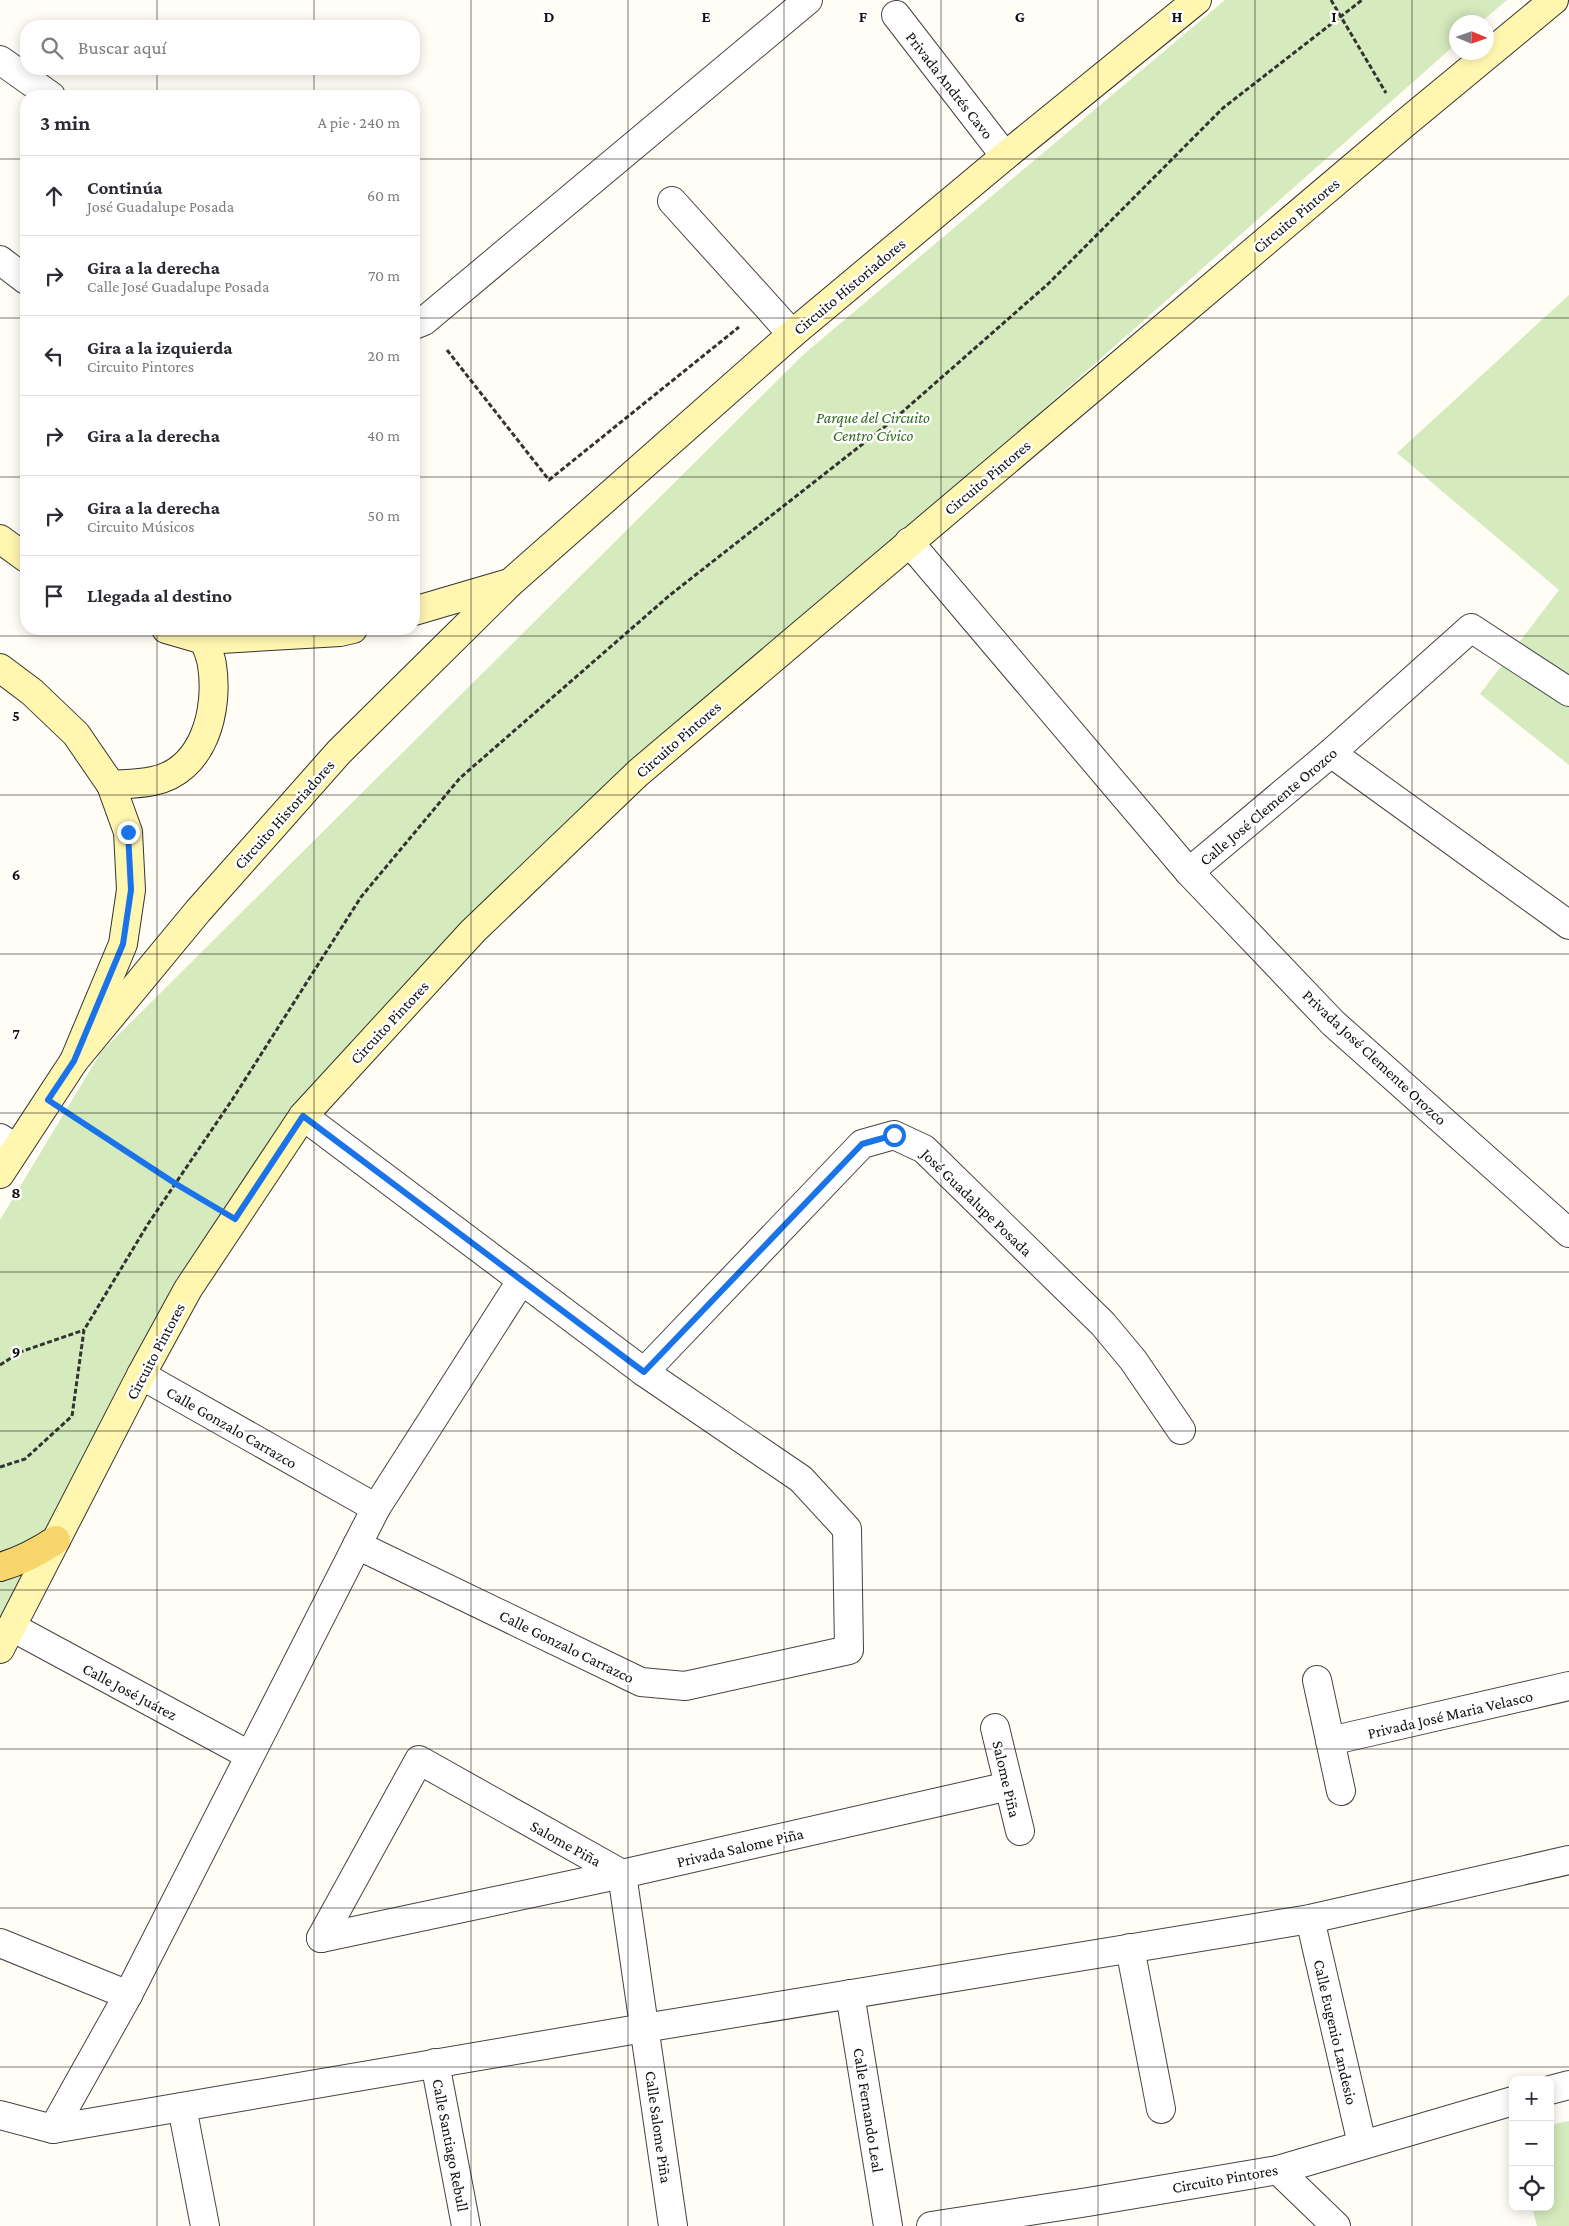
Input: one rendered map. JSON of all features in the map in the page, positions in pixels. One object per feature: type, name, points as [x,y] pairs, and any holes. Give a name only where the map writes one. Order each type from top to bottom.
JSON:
[{"type":"main road","name":"Circuito Pintores","points":[[6,1638],[141,1375],[188,1289],[303,1116],[473,931],[638,773],[1404,124],[1554,0]]},
{"type":"main road","name":"Circuito Historiadores","points":[[74,1061],[198,911],[339,752],[510,582],[792,334],[1192,2]]},
{"type":"main road","points":[[0,539],[20,554]]},
{"type":"main road","name":"Circuito Historiadores","points":[[420,609],[510,582]]},
{"type":"main road","points":[[187,635],[204,640],[289,635]]},
{"type":"main road","points":[[110,785],[154,781],[175,772],[193,756],[204,737],[211,716],[214,690],[212,664],[204,640]]},
{"type":"main road","points":[[0,668],[32,692],[76,734],[110,785],[128,832],[131,890],[123,944],[74,1061],[48,1100],[8,1143],[0,1174]]},
{"type":"main road","points":[[0,1567],[38,1553],[56,1540]]},
{"type":"street","points":[[420,322],[808,0]]},
{"type":"street","name":"Privada Andrés Cavo","points":[[896,15],[1005,156]]},
{"type":"street","points":[[0,60],[20,74]]},
{"type":"street","points":[[21,75],[42,90]]},
{"type":"street","points":[[672,201],[792,334]]},
{"type":"street","points":[[0,260],[20,275]]},
{"type":"street","name":"Calle José Clemente Orozco","points":[[909,542],[1189,872],[1331,753],[1471,628],[1569,692]]},
{"type":"street","points":[[1331,753],[1569,925]]},
{"type":"street","name":"Privada José Clemente Orozco","points":[[1189,872],[1333,1023],[1569,1233]]},
{"type":"street","points":[[303,1116],[644,1372]]},
{"type":"street","name":"José Guadalupe Posada","points":[[644,1372],[862,1144],[894,1135],[924,1149],[1103,1324],[1132,1360],[1181,1430]]},
{"type":"street","points":[[53,2129],[128,1995],[376,1508],[521,1281]]},
{"type":"street","name":"Calle Gonzalo Carrazco","points":[[357,1545],[641,1682],[685,1686],[849,1650],[847,1529],[801,1479],[644,1372]]},
{"type":"street","name":"Calle Gonzalo Carrazco","points":[[141,1375],[376,1508]]},
{"type":"street","name":"Calle José Juárez","points":[[6,1638],[249,1755]]},
{"type":"street","points":[[1317,1680],[1341,1791]]},
{"type":"street","name":"Privada José Maria Velasco","points":[[1330,1740],[1569,1686]]},
{"type":"street","name":"Salome Piña","points":[[995,1728],[1020,1831]]},
{"type":"street","name":"Salome Piña","points":[[419,1760],[622,1874],[360,1930],[321,1938],[419,1760]]},
{"type":"street","name":"Privada Salome Piña","points":[[622,1874],[1009,1786]]},
{"type":"street","points":[[0,2115],[53,2129],[644,2028],[1310,1919],[1569,1860]]},
{"type":"street","points":[[622,1874],[644,2028]]},
{"type":"street","name":"Calle Eugenio Landesio","points":[[1310,1919],[1362,2144]]},
{"type":"street","points":[[0,1943],[128,1995]]},
{"type":"street","points":[[1130,1948],[1161,2109]]},
{"type":"street","name":"Calle Fernando Leal","points":[[850,1994],[888,2226]]},
{"type":"street","name":"Calle Salome Piña","points":[[644,2028],[673,2226]]},
{"type":"street","name":"Calle Santiago Rebull","points":[[435,2063],[466,2226]]},
{"type":"street","points":[[1554,2089],[1569,2085]]},
{"type":"street","name":"Circuito Pintores","points":[[931,2226],[1090,2214],[1278,2170],[1509,2102]]},
{"type":"street","points":[[182,2107],[205,2226]]},
{"type":"street","points":[[1278,2170],[1336,2226]]},
{"type":"path","points":[[1331,0],[1404,124]]},
{"type":"path","points":[[0,1467],[26,1459],[72,1416],[84,1330],[360,897],[460,778],[670,595],[892,422],[1048,284],[1223,108],[1340,15],[1362,0]]},
{"type":"path","points":[[420,324],[549,480],[766,305]]},
{"type":"path","points":[[48,1100],[176,1184],[235,1219]]},
{"type":"path","points":[[0,1365],[20,1352],[84,1330]]},
{"type":"green space","name":"Parque del Circuito Centro Cívico","points":[[1225,0],[1507,0],[1489,15],[1449,15],[1449,50],[639,767],[296,1105],[177,1278],[0,1621],[0,1220],[101,1052],[804,354]]},
{"type":"green space","points":[[1569,295],[1569,765],[1480,694],[1559,590],[1397,453]]},
{"type":"green space","points":[[1569,2121],[1569,2226],[1537,2226],[1533,2211],[1554,2211],[1554,2124]]},
{"type":"route","points":[[128,832],[131,890],[123,944],[74,1061],[48,1100],[176,1184],[235,1219],[303,1116],[644,1372],[862,1144],[894,1135]]}]
